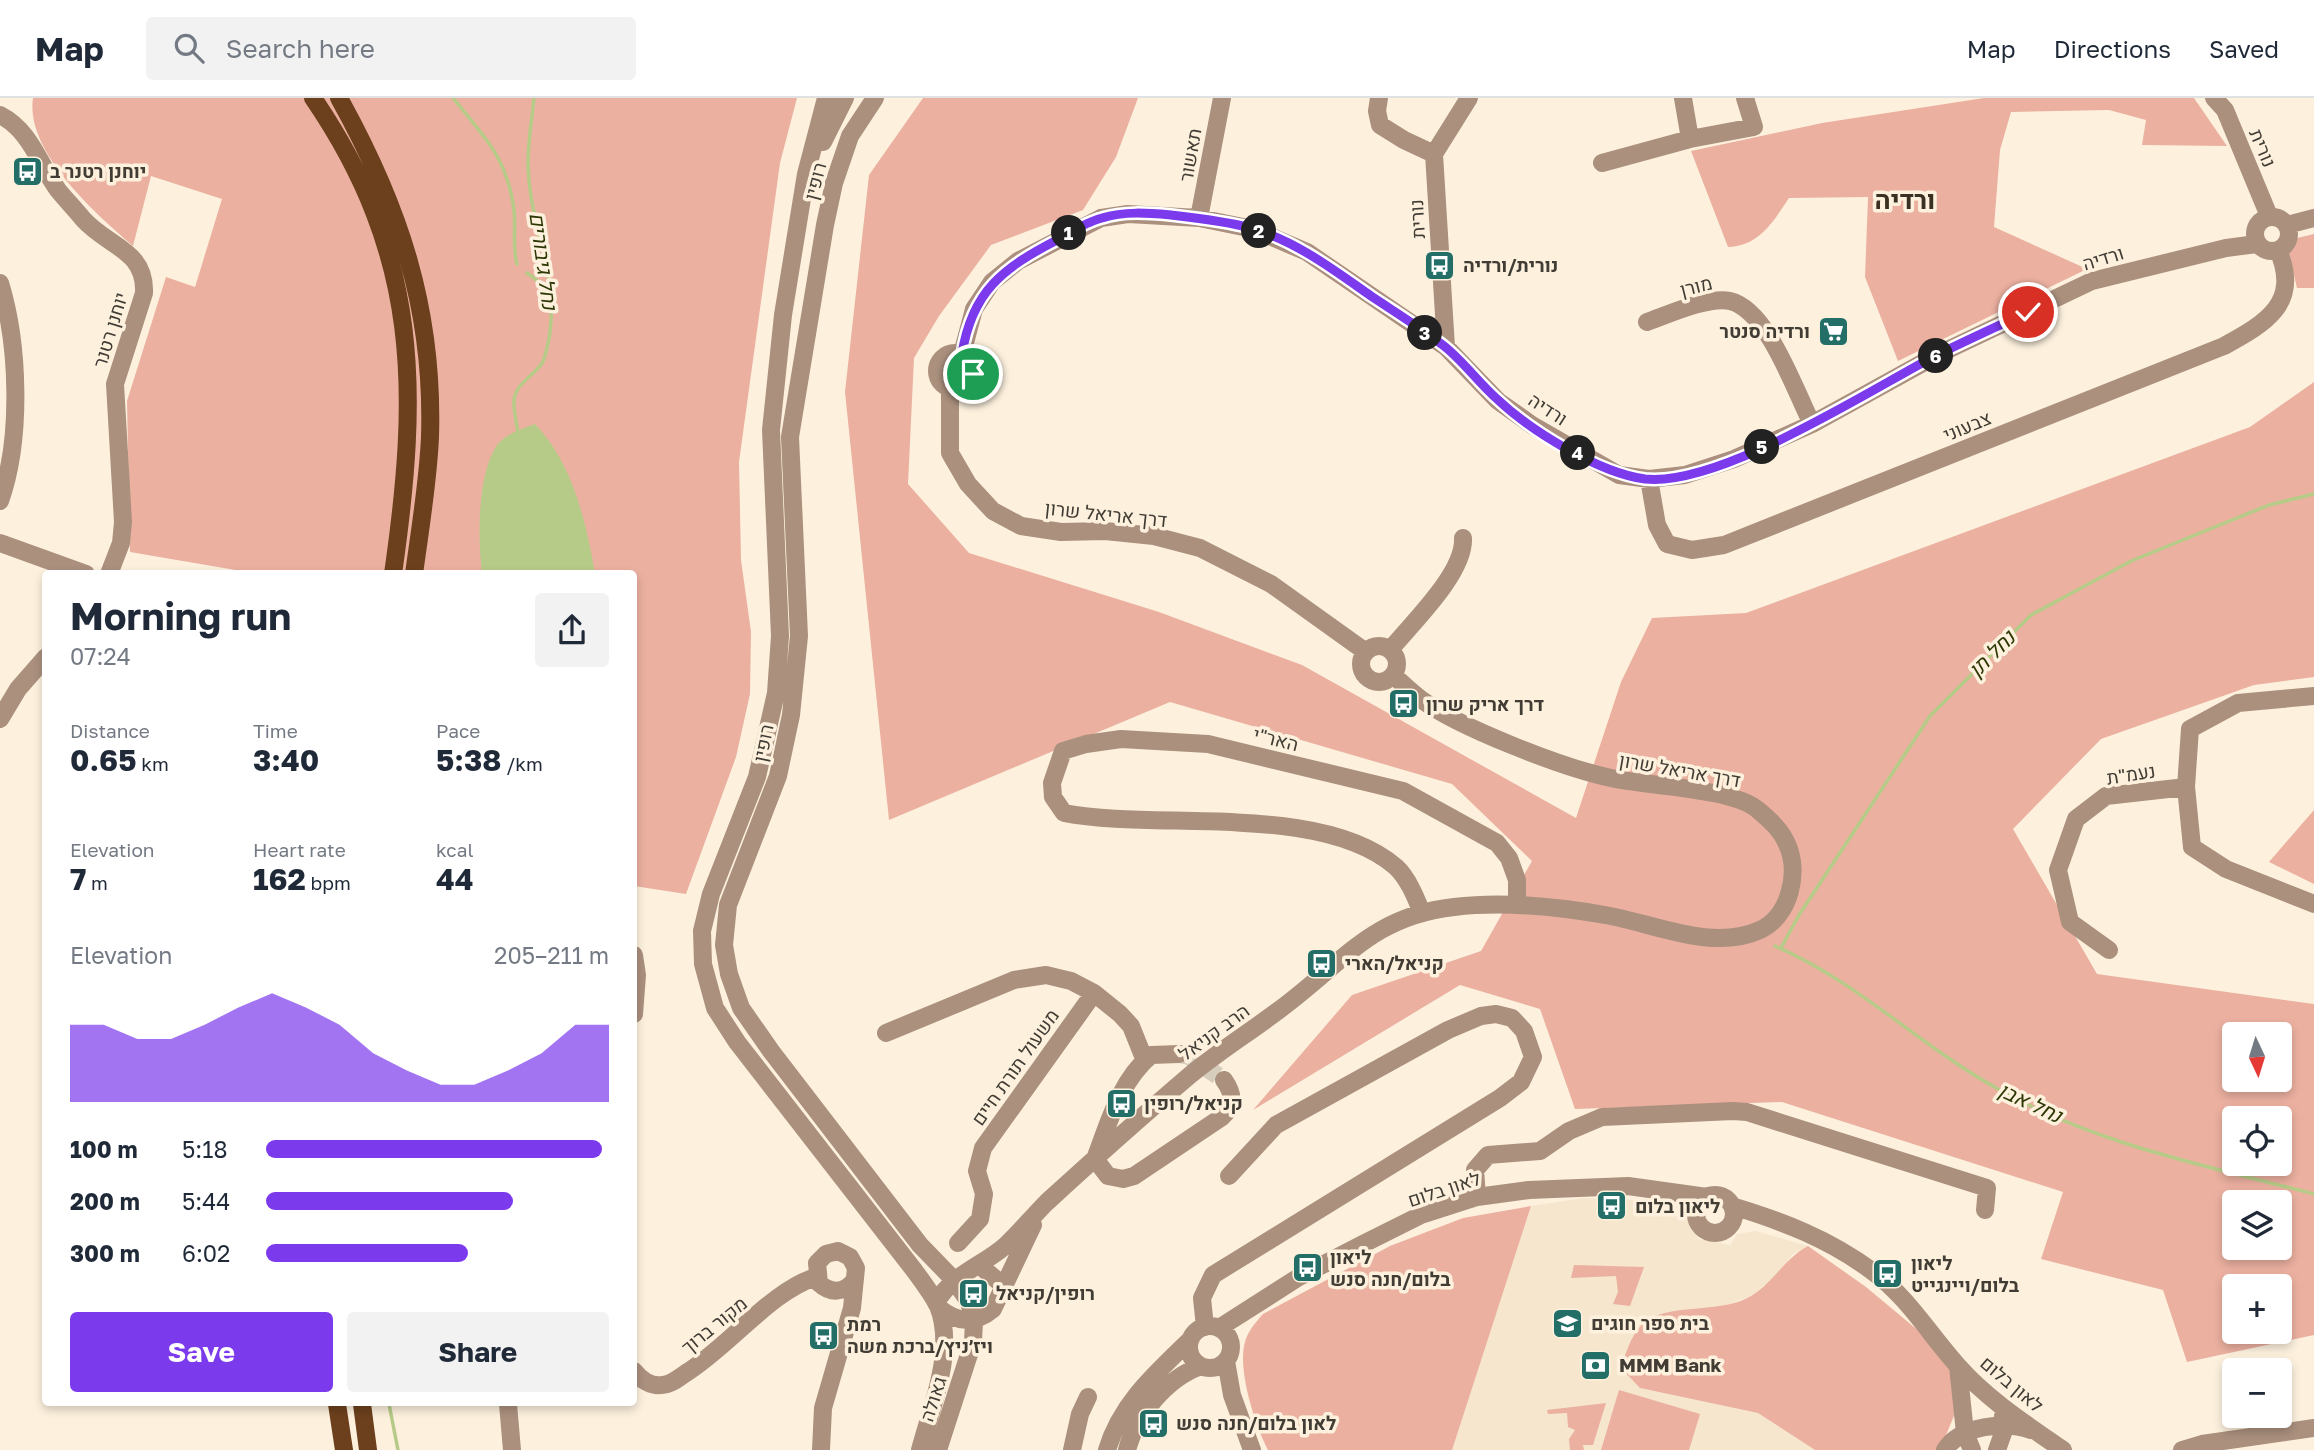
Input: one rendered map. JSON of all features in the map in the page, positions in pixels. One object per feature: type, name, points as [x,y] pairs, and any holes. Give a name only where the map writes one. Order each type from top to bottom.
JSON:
[{"type":"main road","points":[[313,98],[357,170],[384,242],[405,320],[409,436],[405,495],[394,570]]},
{"type":"main road","points":[[340,98],[371,158],[391,206],[411,260],[426,330],[430,439],[414,570]]},
{"type":"main road","points":[[337,1406],[344,1450]]},
{"type":"main road","points":[[362,1406],[368,1450]]},
{"type":"street","name":"רופין","points":[[826,98],[806,174],[783,315],[771,430],[780,636],[776,693],[757,778],[711,894],[702,931],[703,964],[715,1008],[737,1042],[810,1120],[930,1257],[954,1280],[969,1302],[974,1320]]},
{"type":"street","points":[[806,174],[845,98]]},
{"type":"street","name":"רופין","points":[[875,98],[850,136],[834,183],[809,318],[790,436],[799,636],[791,715],[778,776],[728,905],[724,945],[729,974],[741,1008],[810,1120],[937,1306]]},
{"type":"street","name":"תאשור","points":[[1199,218],[1222,98]]},
{"type":"street","points":[[1378,98],[1380,125],[1434,154],[1469,98]]},
{"type":"street","points":[[1683,98],[1690,139]]},
{"type":"street","points":[[1602,163],[1690,139],[1754,127],[1745,98]]},
{"type":"street","name":"נורית","points":[[2214,98],[2225,110],[2269,216]]},
{"type":"street","name":"יוחנן רטנר","points":[[0,115],[24,132],[58,190],[92,229],[140,263],[145,277],[144,293],[115,384],[124,522],[121,543],[111,570]]},
{"type":"street","name":"נורית","points":[[1434,154],[1446,347]]},
{"type":"street","name":"ורדיה","points":[[950,388],[966,386],[972,378],[972,365],[962,354],[974,309],[992,282],[1018,261],[1101,218],[1128,214],[1199,218],[1253,229],[1307,252],[1446,347],[1498,401],[1532,425],[1619,475],[1649,479],[1712,468],[1812,424],[1939,354],[2092,281],[2256,238]]},
{"type":"street","points":[[2269,216],[2279,218],[2288,230],[2286,244],[2278,250],[2267,250],[2256,238],[2259,222],[2269,216]]},
{"type":"street","points":[[2288,230],[2314,218]]},
{"type":"street","points":[[2288,230],[2314,228]]},
{"type":"street","name":"צבעוני","points":[[1649,479],[1657,525],[1667,544],[1692,550],[1724,545],[2233,341],[2252,330],[2276,309],[2284,297],[2288,281],[2278,250]]},
{"type":"street","points":[[0,283],[11,320],[15,381],[11,446],[0,501]]},
{"type":"street","name":"מורן","points":[[1647,322],[1702,304],[1729,300],[1750,310],[1764,328],[1812,424]]},
{"type":"street","points":[[0,444],[15,381]]},
{"type":"street","name":"דרך אריאל שרון","points":[[950,388],[950,453],[968,484],[993,511],[1021,526],[1061,532],[1105,531],[1154,536],[1200,548],[1271,584],[1366,652]]},
{"type":"street","points":[[1390,650],[1454,571],[1464,549],[1463,538]]},
{"type":"street","points":[[0,543],[75,570]]},
{"type":"street","points":[[1375,647],[1390,650],[1397,662],[1393,675],[1379,682],[1365,676],[1361,666],[1366,652],[1375,647]]},
{"type":"street","points":[[0,719],[18,689],[42,662]]},
{"type":"street","name":"דרך אריאל שרון","points":[[1393,675],[1423,701],[1461,722],[1563,763],[1607,778],[1712,793],[1753,805],[1777,827],[1788,845],[1793,864],[1791,886],[1777,919],[1763,929],[1743,936],[1716,938],[1605,915],[1517,903]]},
{"type":"street","points":[[2314,696],[2238,703],[2190,729],[2186,787],[2192,847],[2227,869],[2314,904]]},
{"type":"street","name":"האר\"י","points":[[1422,913],[1415,895],[1396,867],[1364,848],[1322,834],[1257,824],[1171,818],[1115,819],[1063,813],[1053,797],[1056,769],[1063,751],[1086,744],[1121,739],[1208,744],[1403,792],[1497,843],[1509,858],[1517,880],[1517,903]]},
{"type":"street","name":"נעמ\"ת","points":[[2109,950],[2070,922],[2058,870],[2076,819],[2106,796],[2186,787]]},
{"type":"street","points":[[1422,913],[1452,907],[1517,903]]},
{"type":"street","name":"הרב קניאל","points":[[937,1306],[954,1280],[1004,1247],[1043,1206],[1193,1073],[1314,984],[1363,939],[1392,921],[1422,913]]},
{"type":"street","points":[[886,1032],[1014,980],[1046,975],[1071,981],[1094,993],[1131,1026],[1145,1060]]},
{"type":"street","name":"משעול תורת חיים","points":[[958,1243],[980,1219],[984,1194],[977,1171],[983,1148],[1094,993]]},
{"type":"street","points":[[1229,1176],[1276,1125],[1448,1030],[1481,1016],[1496,1014],[1511,1018],[1524,1031],[1533,1057],[1521,1082],[1500,1098],[1213,1275],[1202,1298],[1212,1327],[1227,1335],[1218,1360],[1252,1450]]},
{"type":"street","points":[[1179,1054],[1151,1055],[1122,1091],[1095,1159],[1108,1176],[1123,1179],[1134,1176],[1230,1110],[1230,1090],[1224,1080]]},
{"type":"street","points":[[1477,1197],[1475,1170],[1488,1155],[1540,1151],[1569,1131],[1602,1117],[1733,1111],[1747,1112],[1987,1188],[1985,1210]]},
{"type":"street","name":"לאון בלום","points":[[1190,1340],[1196,1332],[1257,1306],[1299,1277],[1421,1215],[1477,1197],[1529,1190],[1628,1186],[1707,1197]]},
{"type":"street","name":"לאון בלום","points":[[1665,1192],[1696,1215]]},
{"type":"street","points":[[1729,1226],[1734,1216],[1732,1206],[1721,1196],[1707,1197],[1699,1204],[1696,1215],[1698,1223],[1708,1231],[1719,1232],[1729,1226],[1778,1220]]},
{"type":"street","name":"הרב קניאל","points":[[974,1320],[993,1309],[1043,1206]]},
{"type":"street","name":"לאון בלום","points":[[1732,1206],[1778,1220],[1836,1247],[1875,1272],[1928,1326],[1958,1366],[2000,1404],[2063,1450]]},
{"type":"street","points":[[821,1450],[823,1408],[844,1327],[852,1308],[854,1262],[838,1251],[821,1258],[816,1276],[843,1309],[844,1327]]},
{"type":"street","points":[[979,1265],[1005,1287]]},
{"type":"street","name":"מקור ברוך","points":[[637,1373],[652,1384],[662,1385],[674,1381],[708,1360],[794,1285],[816,1276]]},
{"type":"street","points":[[830,1291],[844,1290],[854,1281]]},
{"type":"street","points":[[937,1306],[954,1318],[974,1320]]},
{"type":"street","name":"גאולה","points":[[920,1450],[942,1367],[943,1338],[937,1306]]},
{"type":"street","name":"לאון בלום","points":[[1127,1450],[1149,1406],[1187,1371],[1218,1360],[1257,1306]]},
{"type":"street","name":"גאולה","points":[[938,1450],[973,1342],[974,1320]]},
{"type":"street","points":[[1190,1340],[1190,1352],[1218,1360]]},
{"type":"street","points":[[1107,1450],[1113,1429],[1134,1395],[1190,1340]]},
{"type":"street","name":"לאון בלום","points":[[1958,1366],[1968,1441]]},
{"type":"street","points":[[1072,1450],[1080,1414],[1088,1397]]},
{"type":"street","points":[[1997,1450],[2003,1425],[2000,1404]]},
{"type":"street","points":[[508,1406],[512,1450]]},
{"type":"street","points":[[1945,1450],[1955,1437],[1968,1441],[2003,1425],[2041,1434]]},
{"type":"street","points":[[2182,1450],[2202,1444],[2314,1428]]},
{"type":"shaded area","points":[[33,98],[797,98],[780,163],[739,462],[741,560],[751,632],[750,694],[736,757],[686,894],[637,886],[637,570],[236,570],[130,552],[127,401],[166,277],[195,287],[222,199],[151,176],[133,246],[66,180],[51,160],[33,119]]},
{"type":"shaded area","points":[[923,98],[1138,98],[1116,157],[1083,210],[991,245],[939,316],[914,358],[908,484],[969,553],[1159,612],[1302,665],[1576,818],[1621,682],[1652,618],[1746,613],[2250,427],[2314,382],[2314,677],[2254,685],[2101,739],[2013,829],[2097,974],[2314,1004],[2314,1335],[2292,1340],[2292,1274],[2222,1274],[2222,1344],[2272,1344],[2187,1362],[2163,1290],[2041,1259],[2063,1192],[1782,1102],[1575,1109],[1540,1009],[1460,985],[1253,1110],[1352,995],[1481,951],[1532,861],[1452,784],[1170,702],[889,820],[845,392],[869,175]]},
{"type":"shaded area","points":[[1984,98],[2194,98],[2227,146],[2142,145],[2146,120],[2109,110],[2011,112],[2000,150],[1994,227],[2087,269],[1898,361],[1865,277],[1868,197],[1789,198],[1771,224],[1757,237],[1739,246],[1728,247],[1691,151],[1822,123]]},
{"type":"shaded area","points":[[2314,234],[2314,288],[2297,288],[2288,250],[2297,238]]},
{"type":"shaded area","points":[[535,424],[559,457],[576,494],[594,570],[482,570],[480,511],[484,478],[497,445],[518,430]]},
{"type":"shaded area","points":[[2314,810],[2314,884],[2269,862]]},
{"type":"shaded area","name":"בית ספר חוגים","points":[[1584,1198],[1667,1201],[1679,1204],[1689,1209],[1696,1218],[1698,1239],[1730,1245],[1737,1234],[1756,1231],[1808,1246],[1793,1254],[1776,1276],[1751,1296],[1722,1307],[1640,1388],[1758,1413],[1815,1450],[1450,1450],[1531,1206]]},
{"type":"shaded area","points":[[1531,1206],[1452,1450],[1268,1450],[1253,1412],[1243,1367],[1246,1338],[1263,1314],[1390,1246],[1463,1218]]},
{"type":"shaded area","points":[[1808,1246],[1866,1287],[1938,1347],[1955,1366],[1960,1401],[1940,1450],[1815,1450],[1758,1413],[1640,1388],[1620,1367],[1636,1332],[1649,1319],[1676,1311],[1738,1302],[1759,1290]]},
{"type":"shaded area","points":[[1574,1265],[1644,1267],[1630,1306],[1613,1304],[1618,1292],[1616,1276],[1571,1278]]},
{"type":"shaded area","points":[[1619,1390],[1700,1414],[1689,1450],[1601,1450]]},
{"type":"shaded area","points":[[1606,1403],[1593,1445],[1583,1445],[1584,1450],[1570,1450],[1569,1439],[1575,1430],[1568,1427],[1567,1413],[1548,1414],[1547,1410]]},
{"type":"waterway","points":[[453,98],[485,137],[506,176],[514,210],[517,264]]},
{"type":"waterway","name":"נחל גיבורים","points":[[518,433],[515,395],[543,362],[550,333],[549,284],[534,213],[528,163],[534,98]]},
{"type":"waterway","points":[[527,273],[553,292]]},
{"type":"waterway","name":"נחל תן","points":[[1781,948],[1799,915],[1930,716],[2031,615],[2131,561],[2269,505],[2314,494]]},
{"type":"waterway","name":"נחל אבן","points":[[1775,946],[1833,977],[1969,1072],[2035,1108],[2073,1125],[2152,1152],[2314,1194]]},
{"type":"waterway","name":"נחל גיבורים","points":[[389,1406],[398,1450]]},
{"type":"tunnel","points":[[1179,1054],[1189,1056],[1224,1080]]},
{"type":"place","name":"יוחנן רטנר ב","points":[[27,171]]},
{"type":"place","name":"נורית/ורדיה","points":[[1440,265]]},
{"type":"place","name":"ורדיה סנטר","points":[[1833,331]]},
{"type":"place","name":"דרך אריק שרון","points":[[1403,704]]},
{"type":"place","name":"קניאל/הארי","points":[[1322,963]]},
{"type":"place","name":"קניאל/רופין","points":[[1121,1103]]},
{"type":"place","name":"ליאון בלום","points":[[1612,1206]]},
{"type":"place","name":"ליאון בלום/חנה סנש","points":[[1307,1268]]},
{"type":"place","name":"ליאון בלום/ויינגייט","points":[[1888,1274]]},
{"type":"place","name":"רופין/קניאל","points":[[973,1293]]},
{"type":"place","name":"בית ספר חוגים","points":[[1568,1323]]},
{"type":"place","name":"רמת ויז׳ניץ/ברכת משה","points":[[824,1335]]},
{"type":"place","name":"MMM Bank","points":[[1596,1365]]},
{"type":"place","name":"לאון בלום/חנה סנש","points":[[1153,1423]]},
{"type":"district","name":"ורדיה","points":[[1905,200]]},
{"type":"route","points":[[973,374],[970,360],[962,354],[965,338],[974,309],[992,282],[1018,261],[1078,228],[1101,218],[1128,214],[1199,218],[1253,229],[1307,252],[1446,347],[1498,401],[1532,425],[1619,475],[1649,479],[1685,475],[1734,459],[1812,424],[1939,354],[2028,312]]}]
